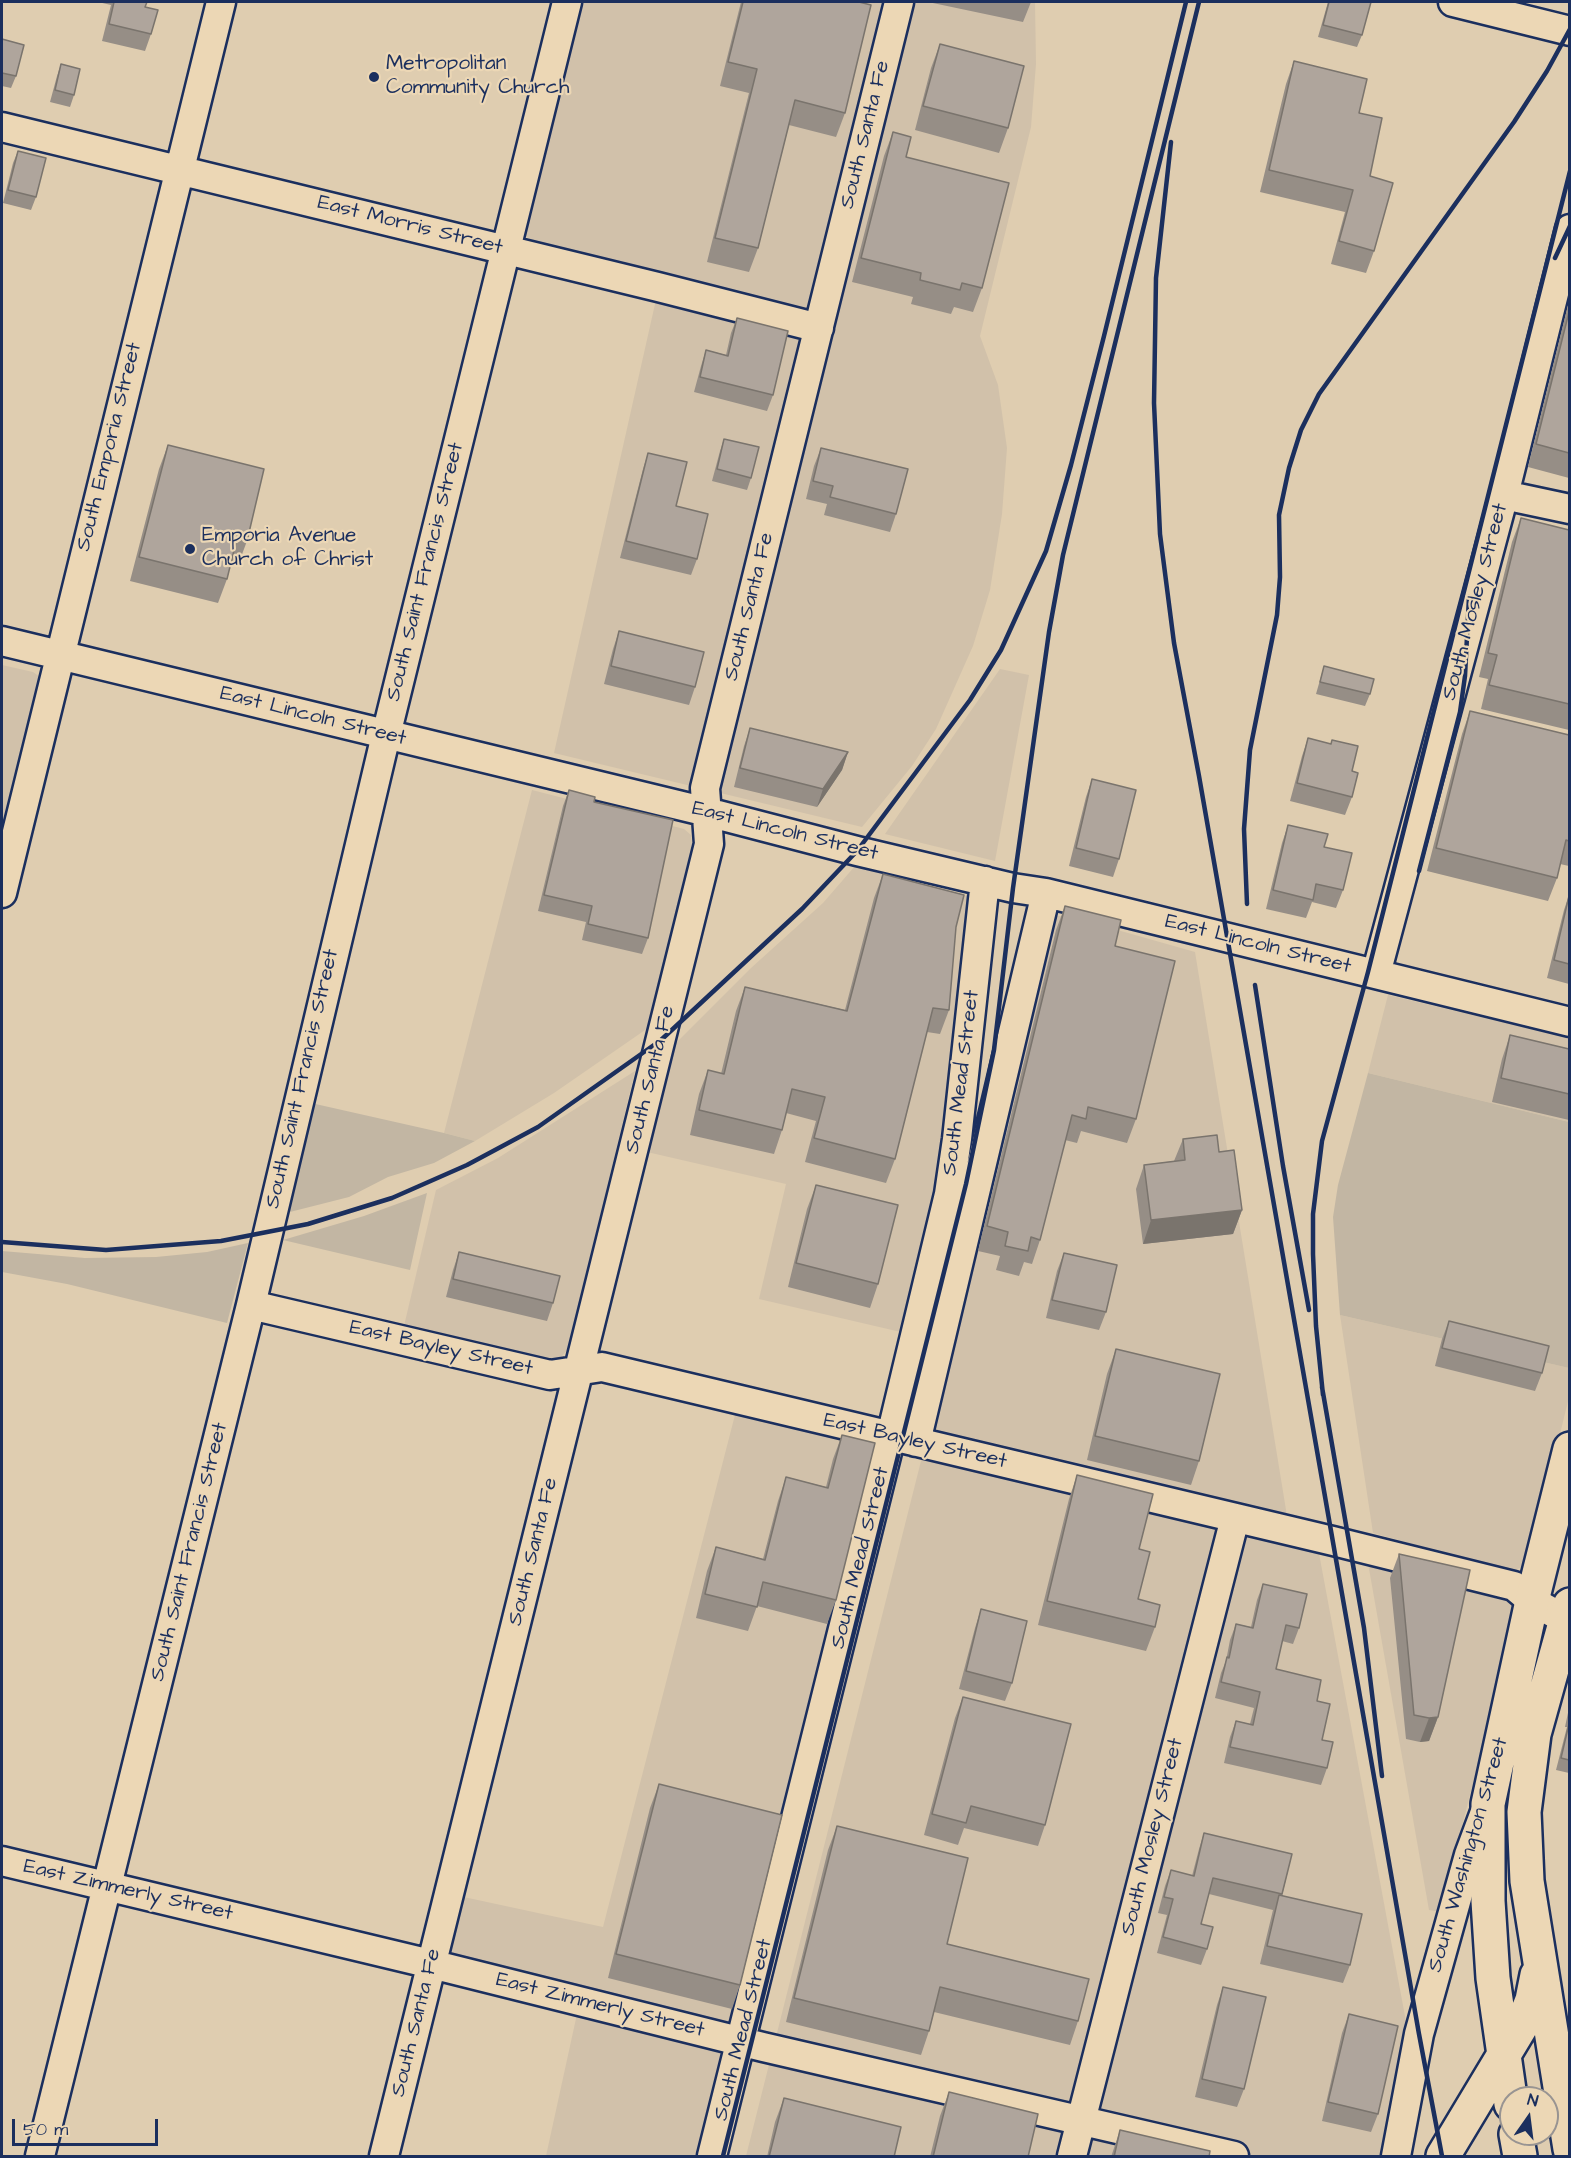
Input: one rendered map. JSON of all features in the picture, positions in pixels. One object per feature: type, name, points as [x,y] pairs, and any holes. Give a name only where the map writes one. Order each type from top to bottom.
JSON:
[{"type":"main road","name":"South Washington Street","points":[[1488,1804],[1532,1601],[1569,1449]]},
{"type":"main road","points":[[1568,1616],[1534,1734],[1524,1812],[1527,1881],[1569,2149]]},
{"type":"main road","points":[[1488,1804],[1488,1901],[1493,1978],[1508,2086]]},
{"type":"main road","points":[[1443,2157],[1523,2023],[1532,2000],[1539,1962]]},
{"type":"street","name":"South Emporia Street","points":[[2,893],[178,169],[221,2]]},
{"type":"street","name":"South Saint Francis Street","points":[[40,2157],[251,1305],[386,735],[567,2]]},
{"type":"street","name":"South Santa Fe","points":[[384,2157],[709,844],[705,788],[899,2]]},
{"type":"street","points":[[1453,2],[1569,31]]},
{"type":"street","name":"East Morris Street","points":[[2,127],[819,328]]},
{"type":"street","name":"South Mosley Street","points":[[1376,974],[1504,495],[1569,229]]},
{"type":"street","points":[[1504,495],[1569,509]]},
{"type":"street","name":"East Lincoln Street","points":[[2,641],[1569,1022]]},
{"type":"street","name":"South Mead Street","points":[[904,1439],[957,1139],[985,881]]},
{"type":"street","name":"South Mead Street","points":[[712,2157],[741,2041],[904,1439],[1046,893]]},
{"type":"street","name":"East Bayley Street","points":[[251,1305],[550,1375],[602,1368],[904,1439],[1514,1586],[1532,1601],[1568,1616]]},
{"type":"street","name":"South Mosley Street","points":[[1072,2157],[1235,1518]]},
{"type":"street","name":"South Washington Street","points":[[1396,2157],[1419,2034],[1469,1855],[1488,1804]]},
{"type":"street","name":"East Zimmerly Street","points":[[2,1861],[741,2041],[1081,2119],[1234,2157]]},
{"type":"shaded area","points":[[577,2],[1035,2],[1036,64],[1031,127],[980,336],[998,385],[1007,448],[1002,514],[990,590],[973,646],[936,729],[912,766],[862,827],[554,753],[662,273],[532,240],[523,235]]},
{"type":"shaded area","points":[[2,665],[33,672],[40,677],[2,833]]},
{"type":"shaded area","points":[[1000,669],[1029,675],[995,861],[885,834]]},
{"type":"shaded area","points":[[532,790],[684,829],[691,835],[692,844],[648,1028],[554,1093],[475,1141],[444,1133]]},
{"type":"shaded area","points":[[855,866],[997,904],[905,1333],[759,1299],[786,1184],[647,1152],[668,1051],[751,968],[823,903]]},
{"type":"shaded area","points":[[1056,916],[1068,916],[1195,952],[1287,1516],[932,1430],[1051,924]]},
{"type":"shaded area","points":[[1388,995],[1569,1038],[1569,1122],[1368,1073]]},
{"type":"shaded area","points":[[635,1071],[568,1349],[562,1356],[552,1361],[404,1326],[436,1190],[498,1158]]},
{"type":"shaded area","points":[[1368,1073],[1569,1122],[1569,1368],[1340,1315],[1333,1217],[1338,1185]]},
{"type":"shaded area","points":[[311,1103],[475,1141],[434,1163],[388,1177],[349,1197],[282,1214]]},
{"type":"shaded area","points":[[427,1193],[410,1270],[283,1240],[364,1216]]},
{"type":"shaded area","points":[[248,1243],[227,1323],[67,1284],[2,1272],[2,1251],[85,1258],[156,1257],[207,1252]]},
{"type":"shaded area","points":[[1340,1315],[1569,1368],[1569,1397],[1531,1553],[1525,1565],[1516,1570],[1505,1570],[1373,1533]]},
{"type":"shaded area","points":[[736,1411],[880,1445],[735,2026],[449,1954],[448,1946],[459,1896],[603,1927]]},
{"type":"shaded area","points":[[922,1457],[1318,1548],[1407,2027],[1384,2156],[746,2156]]},
{"type":"shaded area","points":[[1368,1563],[1501,1594],[1510,1600],[1514,1607],[1515,1619],[1440,1912],[1429,1910]]},
{"type":"shaded area","points":[[577,2014],[726,2054],[701,2156],[546,2156]]},
{"type":"building","points":[[114,2],[147,2],[145,7],[158,10],[151,34],[109,24]]},
{"type":"building","points":[[743,2],[859,2],[871,5],[845,113],[795,100],[758,248],[715,238],[757,69],[728,62]]},
{"type":"building","points":[[1329,2],[1371,2],[1362,35],[1323,25]]},
{"type":"building","points":[[2,39],[24,45],[16,76],[2,73]]},
{"type":"building","points":[[940,44],[1024,66],[1008,128],[923,106]]},
{"type":"building","points":[[1294,61],[1367,79],[1359,113],[1382,118],[1370,176],[1393,183],[1374,251],[1339,241],[1353,190],[1269,170]]},
{"type":"building","points":[[61,64],[80,69],[74,95],[55,90]]},
{"type":"building","points":[[893,132],[911,137],[906,157],[1009,183],[982,288],[962,283],[960,290],[920,280],[921,273],[861,258]]},
{"type":"building","points":[[18,151],[46,158],[36,197],[8,190]]},
{"type":"building","points":[[1569,312],[1569,453],[1536,444]]},
{"type":"building","points":[[737,318],[788,331],[773,395],[700,377],[706,350],[728,356]]},
{"type":"building","points":[[724,439],[759,447],[751,478],[717,469]]},
{"type":"building","points":[[168,445],[264,469],[247,541],[237,538],[227,579],[139,557]]},
{"type":"building","points":[[821,448],[908,469],[896,514],[830,497],[833,486],[813,481]]},
{"type":"building","points":[[648,453],[687,462],[676,506],[708,514],[697,559],[626,541]]},
{"type":"building","points":[[1521,518],[1569,530],[1569,704],[1489,685],[1497,655],[1488,653]]},
{"type":"building","points":[[619,631],[704,652],[695,687],[611,666]]},
{"type":"building","points":[[1324,666],[1374,679],[1370,694],[1320,682]]},
{"type":"building","points":[[1470,711],[1569,735],[1569,841],[1566,840],[1557,878],[1436,848]]},
{"type":"building","points":[[750,728],[848,752],[823,789],[740,768]]},
{"type":"building","points":[[1308,738],[1331,744],[1332,740],[1358,746],[1352,771],[1358,773],[1352,797],[1297,783]]},
{"type":"building","points":[[1092,779],[1136,790],[1119,859],[1076,848]]},
{"type":"building","points":[[569,790],[595,797],[594,802],[673,820],[648,938],[588,924],[592,906],[544,895]]},
{"type":"building","points":[[1288,825],[1328,834],[1324,847],[1352,853],[1343,890],[1316,884],[1313,900],[1273,890]]},
{"type":"building","points":[[883,874],[964,895],[956,927],[949,1010],[933,1008],[895,1159],[814,1138],[825,1097],[792,1089],[782,1130],[699,1110],[708,1070],[724,1074],[745,987],[847,1011]]},
{"type":"building","points":[[1569,896],[1569,964],[1554,960]]},
{"type":"building","points":[[1065,906],[1121,920],[1115,946],[1175,961],[1136,1119],[1088,1107],[1086,1119],[1072,1115],[1040,1240],[1031,1237],[1028,1251],[1005,1246],[1008,1232],[987,1226]]},
{"type":"building","points":[[1510,1035],[1569,1049],[1569,1094],[1501,1078]]},
{"type":"building","points":[[1217,1135],[1219,1152],[1234,1150],[1242,1210],[1151,1220],[1144,1165],[1185,1160],[1183,1139]]},
{"type":"building","points":[[816,1185],[898,1205],[878,1284],[796,1263]]},
{"type":"building","points":[[459,1252],[560,1276],[553,1303],[453,1279]]},
{"type":"building","points":[[1064,1253],[1117,1265],[1106,1312],[1052,1300]]},
{"type":"building","points":[[1449,1321],[1549,1346],[1542,1373],[1442,1348]]},
{"type":"building","points":[[1116,1349],[1220,1374],[1199,1461],[1095,1436]]},
{"type":"building","points":[[842,1435],[875,1443],[836,1600],[763,1582],[757,1607],[705,1594],[716,1547],[765,1560],[786,1477],[828,1488]]},
{"type":"building","points":[[1077,1475],[1153,1494],[1139,1549],[1150,1552],[1138,1599],[1160,1605],[1155,1627],[1047,1601]]},
{"type":"building","points":[[1399,1554],[1470,1570],[1438,1717],[1414,1715]]},
{"type":"building","points":[[1263,1584],[1307,1594],[1299,1628],[1286,1625],[1276,1669],[1321,1680],[1317,1701],[1330,1704],[1322,1740],[1333,1742],[1327,1768],[1230,1747],[1236,1721],[1253,1725],[1260,1692],[1221,1682],[1236,1624],[1253,1628]]},
{"type":"building","points":[[981,1609],[1027,1621],[1012,1683],[966,1671]]},
{"type":"building","points":[[963,1697],[1071,1724],[1045,1825],[971,1806],[966,1823],[932,1814]]},
{"type":"building","points":[[1569,1724],[1569,1760],[1561,1758]]},
{"type":"building","points":[[659,1784],[782,1815],[740,1985],[616,1954]]},
{"type":"building","points":[[837,1826],[968,1858],[947,1944],[1089,1979],[1078,2021],[940,1987],[929,2031],[794,1998]]},
{"type":"building","points":[[1204,1833],[1292,1854],[1282,1894],[1213,1878],[1201,1924],[1213,1927],[1207,1949],[1163,1937],[1173,1899],[1164,1897],[1171,1870],[1194,1876]]},
{"type":"building","points":[[1279,1895],[1362,1914],[1350,1965],[1267,1946]]},
{"type":"building","points":[[1223,1987],[1266,1997],[1244,2089],[1202,2079]]},
{"type":"building","points":[[1349,2014],[1398,2026],[1378,2114],[1328,2102]]},
{"type":"building","points":[[949,2092],[1038,2114],[1028,2157],[933,2157]]},
{"type":"building","points":[[784,2098],[901,2127],[894,2157],[769,2157]]},
{"type":"building","points":[[1120,2130],[1210,2151],[1209,2157],[1114,2157]]},
{"type":"railway","points":[[2,1242],[106,1250],[221,1241],[308,1224],[392,1198],[467,1165],[538,1127],[661,1040],[802,909],[857,851],[970,700],[1001,650],[1046,551],[1104,336],[1186,2]]},
{"type":"railway","points":[[723,2156],[966,1184],[994,1050],[1013,888],[1049,632],[1063,555],[1199,2]]},
{"type":"railway","points":[[1247,904],[1244,829],[1250,750],[1277,615],[1280,577],[1279,515],[1289,468],[1301,430],[1319,394],[1514,122],[1547,71],[1570,29]]},
{"type":"railway","points":[[1171,142],[1156,278],[1154,403],[1160,534],[1174,643],[1442,2156]]},
{"type":"railway","points":[[1323,1395],[1316,1326],[1313,1254],[1313,1214],[1322,1141],[1368,972],[1570,171]]},
{"type":"railway","points":[[1555,258],[1570,226]]},
{"type":"railway","points":[[1419,871],[1460,712],[1465,676],[1469,597]]},
{"type":"railway","points":[[1255,985],[1283,1166],[1309,1310]]},
{"type":"railway","points":[[1322,1387],[1364,1628],[1382,1776]]},
{"type":"place","name":"Metropolitan Community Church","points":[[374,77]]},
{"type":"place","name":"Emporia Avenue Church of Christ","points":[[190,549]]}]
